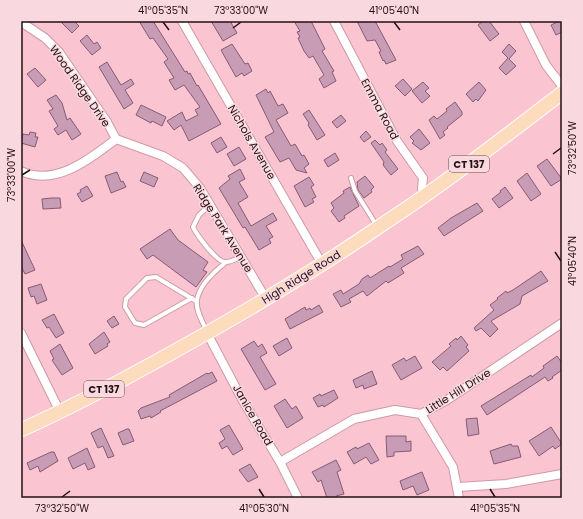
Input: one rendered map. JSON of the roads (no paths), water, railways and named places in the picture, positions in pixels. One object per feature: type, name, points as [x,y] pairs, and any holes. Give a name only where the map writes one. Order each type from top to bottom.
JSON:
[{"type":"main road","name":"High Ridge Road","points":[[21,430],[60,412],[207,333],[266,299],[378,228],[562,93]]},
{"type":"street","name":"Nichols Avenue","points":[[182,21],[322,264]]},
{"type":"street","name":"Emma Road","points":[[334,21],[397,140],[423,178],[422,189],[425,195]]},
{"type":"street","points":[[524,21],[546,65],[562,86]]},
{"type":"street","name":"Wood Ridge Drive","points":[[21,22],[45,38],[59,52],[116,139]]},
{"type":"street","points":[[21,171],[28,174],[46,176],[70,170],[92,158],[116,139]]},
{"type":"street","name":"Ridge Park Avenue","points":[[116,139],[164,156],[183,168],[200,188],[266,299]]},
{"type":"street","name":"Little Hill Drive","points":[[280,462],[354,419],[395,410],[421,414],[447,400],[562,323]]},
{"type":"street","points":[[21,333],[60,412]]},
{"type":"street","name":"Janice Road","points":[[207,333],[243,401],[280,462],[298,498]]},
{"type":"street","points":[[421,414],[453,467],[459,498]]},
{"type":"street","points":[[458,487],[506,484],[562,474]]},
{"type":"lane","points":[[351,178],[355,191],[378,228]]},
{"type":"lane","points":[[210,205],[199,215],[192,227],[219,260],[225,263]]},
{"type":"lane","points":[[196,301],[200,292],[216,270],[225,263],[241,257]]},
{"type":"lane","points":[[192,298],[144,325],[135,323],[125,307],[126,299],[148,278],[156,277],[192,298],[196,301],[207,333]]}]
